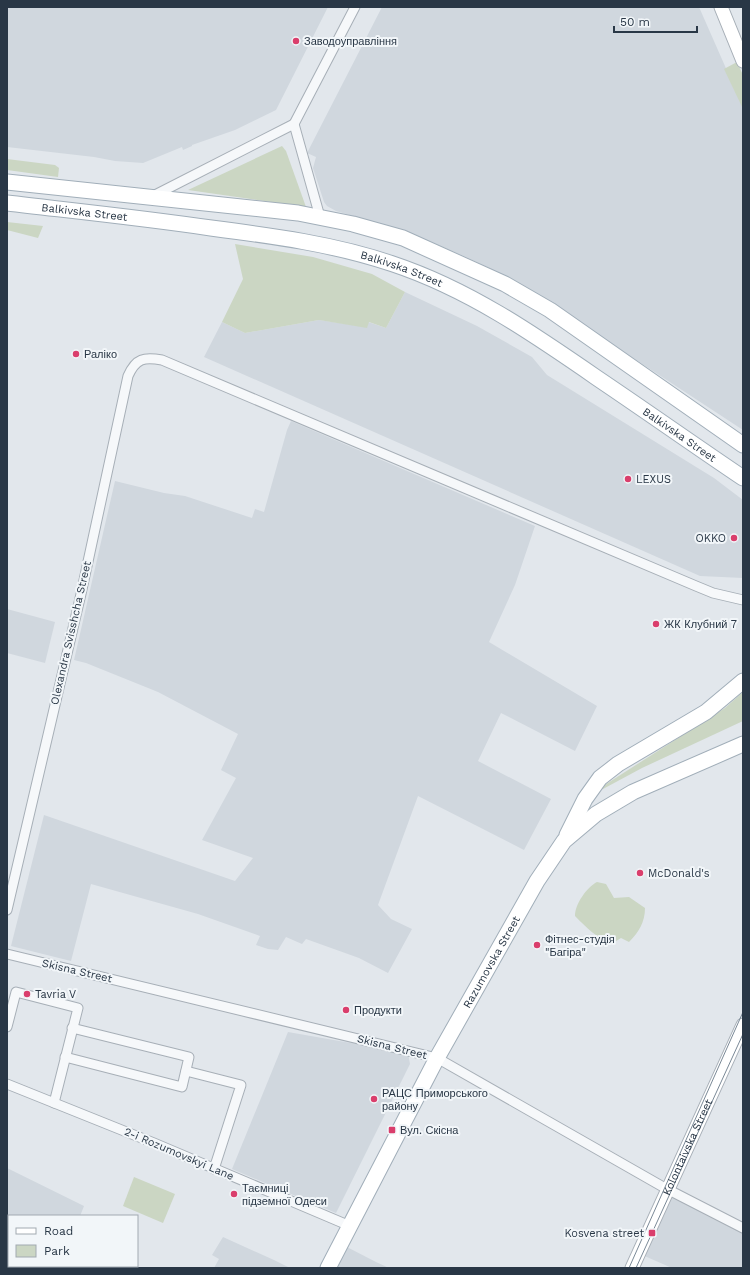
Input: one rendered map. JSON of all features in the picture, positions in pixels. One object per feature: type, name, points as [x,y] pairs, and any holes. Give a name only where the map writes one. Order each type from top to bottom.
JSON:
[{"type":"main road","points":[[721,7],[741,53]]},
{"type":"main road","name":"Balkivska Street","points":[[7,182],[320,217],[353,224],[403,238],[505,284],[550,310],[743,445]]},
{"type":"main road","name":"Balkivska Street","points":[[7,203],[143,218],[292,239],[346,250],[394,265],[439,283],[487,306],[530,332],[743,478]]},
{"type":"main road","points":[[564,841],[585,800],[600,778],[618,764],[706,712],[743,681]]},
{"type":"main road","name":"Razumovska Street","points":[[328,1268],[437,1058],[537,881],[564,841],[596,814],[633,792],[743,744]]},
{"type":"main road","name":"Kolontaivska Street","points":[[632,1268],[743,1026]]},
{"type":"street","points":[[150,198],[294,124],[355,7]]},
{"type":"street","points":[[294,124],[320,217]]},
{"type":"street","name":"Olexandra Svisshcha Street","points":[[7,910],[81,594],[128,376],[132,366],[140,360],[150,358],[162,360],[696,586],[713,593],[743,600]]},
{"type":"street","name":"Skisna Street","points":[[7,954],[437,1058],[668,1189],[743,1228]]},
{"type":"street","points":[[7,1027],[16,992],[78,1008],[54,1103]]},
{"type":"street","points":[[65,1057],[182,1087],[186,1071],[189,1057],[72,1028]]},
{"type":"street","points":[[186,1071],[241,1085],[214,1169]]},
{"type":"street","name":"2-i Rozumovskyi Lane","points":[[7,1084],[350,1226]]},
{"type":"shaded area","points":[[7,7],[328,7],[276,110],[235,130],[192,145],[183,150],[182,147],[143,163],[115,161],[94,157],[7,147]]},
{"type":"shaded area","points":[[382,7],[699,7],[743,107],[743,430],[514,280],[408,232],[336,211],[327,206],[324,202],[313,168],[316,157],[307,153]]},
{"type":"shaded area","points":[[405,292],[477,326],[532,357],[547,375],[714,478],[743,500],[743,578],[700,576],[204,357],[222,322],[245,333],[319,320],[367,327],[368,322],[386,328]]},
{"type":"shaded area","points":[[291,421],[535,526],[515,585],[489,642],[597,706],[575,751],[501,713],[478,761],[551,799],[524,850],[418,796],[378,905],[391,919],[412,929],[388,973],[359,958],[306,939],[302,944],[286,937],[278,950],[268,949],[256,945],[260,936],[198,914],[91,884],[71,961],[11,946],[44,815],[235,881],[253,858],[202,840],[236,778],[221,770],[238,734],[158,692],[86,663],[74,660],[115,481],[164,493],[185,496],[252,518],[255,509],[264,512],[287,430]]},
{"type":"shaded area","points":[[7,609],[55,622],[45,663],[7,653]]},
{"type":"shaded area","points":[[288,1032],[408,1053],[410,1064],[336,1213],[232,1169]]},
{"type":"shaded area","points":[[7,1168],[84,1206],[80,1215],[8,1215],[8,1267],[60,1267],[7,1268]]},
{"type":"shaded area","points":[[669,1191],[743,1229],[743,1268],[672,1268],[640,1254]]},
{"type":"shaded area","points":[[223,1237],[290,1268],[214,1268],[219,1259],[212,1255]]},
{"type":"shaded area","points":[[343,1245],[376,1262],[389,1268],[331,1268]]},
{"type":"green space","points":[[737,62],[743,75],[743,109],[724,69]]},
{"type":"green space","points":[[282,146],[286,151],[306,207],[188,190]]},
{"type":"green space","points":[[7,159],[55,165],[59,168],[58,177],[7,170]]},
{"type":"green space","points":[[7,222],[43,226],[38,238],[7,230]]},
{"type":"green space","points":[[235,244],[313,257],[372,274],[405,292],[386,328],[369,322],[367,328],[319,320],[245,333],[222,322],[243,279]]},
{"type":"green space","points":[[743,692],[743,721],[642,768],[603,789],[600,788],[725,708]]},
{"type":"green space","points":[[597,882],[606,884],[614,898],[629,897],[645,908],[641,926],[629,942],[621,938],[613,943],[607,941],[592,932],[575,916],[577,906],[582,896],[593,884]]},
{"type":"green space","points":[[134,1177],[175,1194],[163,1223],[123,1206]]},
{"type":"tram line","points":[[629,1268],[743,1012]]},
{"type":"tram line","points":[[636,1268],[743,1034]]},
{"type":"place","name":"Заводоуправління","points":[[296,41]]},
{"type":"place","name":"Раліко","points":[[76,354]]},
{"type":"place","name":"LEXUS","points":[[628,479]]},
{"type":"place","name":"OKKO","points":[[734,538]]},
{"type":"place","name":"ЖК Клубний 7","points":[[656,624]]},
{"type":"place","name":"McDonald's","points":[[640,873]]},
{"type":"place","name":"Фітнес-студія \"Багіра\"","points":[[537,945]]},
{"type":"place","name":"Tavria V","points":[[27,994]]},
{"type":"place","name":"Продукти","points":[[346,1010]]},
{"type":"place","name":"РАЦС Приморського району","points":[[374,1099]]},
{"type":"place","name":"Вул. Скісна","points":[[392,1130]]},
{"type":"place","name":"Таємниці підземної Одеси","points":[[234,1194]]},
{"type":"place","name":"Kosvena street","points":[[652,1233]]}]
